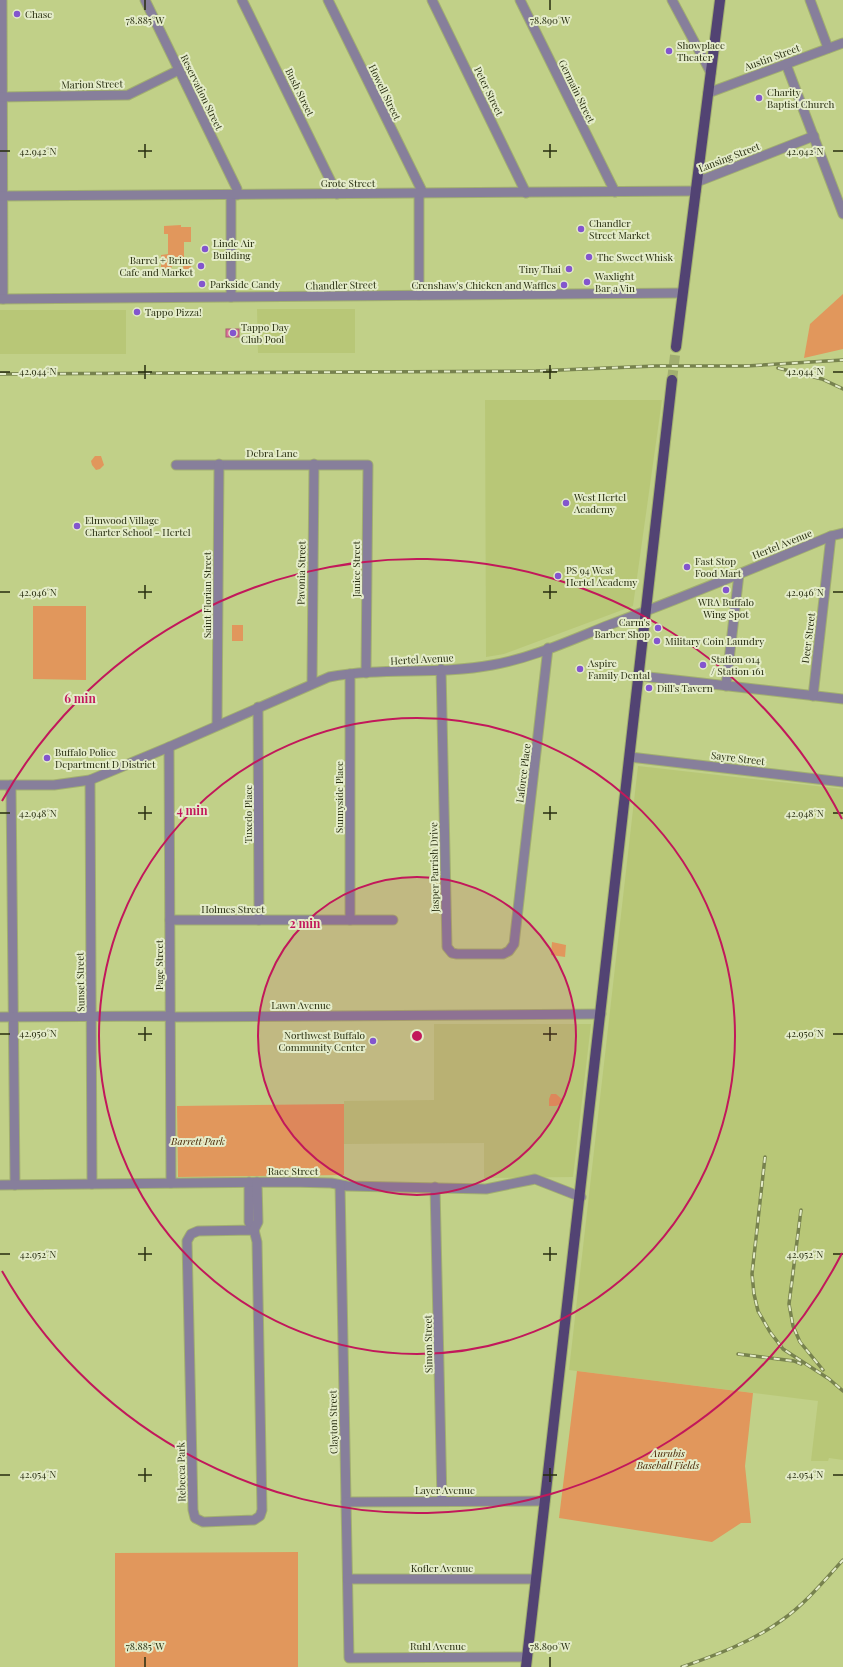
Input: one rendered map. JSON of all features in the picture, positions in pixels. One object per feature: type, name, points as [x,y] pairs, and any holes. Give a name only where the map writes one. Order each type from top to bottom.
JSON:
[{"type":"main road","points":[[676,347],[720,0]]},
{"type":"main road","points":[[526,1662],[640,676],[672,380]]},
{"type":"street","points":[[2,0],[2,299]]},
{"type":"street","name":"Reservation Street","points":[[145,0],[236,189],[234,195]]},
{"type":"street","name":"Bush Street","points":[[242,0],[337,194]]},
{"type":"street","name":"Howell Street","points":[[328,0],[421,193],[420,295]]},
{"type":"street","name":"Peter Street","points":[[432,0],[526,193]]},
{"type":"street","name":"Germain Street","points":[[520,0],[615,192]]},
{"type":"street","points":[[672,0],[711,73]]},
{"type":"street","points":[[810,0],[828,48]]},
{"type":"street","name":"Austin Street","points":[[708,93],[843,43]]},
{"type":"street","points":[[786,64],[843,214]]},
{"type":"street","name":"Marion Street","points":[[1,97],[128,94],[179,70]]},
{"type":"street","name":"Lansing Street","points":[[696,186],[814,136]]},
{"type":"street","name":"Grote Street","points":[[1,196],[615,192],[696,186]]},
{"type":"street","points":[[231,297],[234,195]]},
{"type":"street","name":"Chandler Street","points":[[2,299],[682,293]]},
{"type":"street","name":"Saint Florian Street","points":[[217,726],[219,464]]},
{"type":"street","name":"Pavonia Street","points":[[312,683],[314,464]]},
{"type":"street","name":"Debra Lane","points":[[176,465],[368,465]]},
{"type":"street","name":"Janice Street","points":[[366,673],[368,465]]},
{"type":"street","name":"Hertel Avenue","points":[[0,785],[54,785],[90,780],[169,747],[312,683],[329,677],[350,674],[491,665],[517,659],[646,611],[831,536],[843,533]]},
{"type":"street","name":"Deer Street","points":[[813,696],[831,536]]},
{"type":"street","points":[[726,686],[739,574]]},
{"type":"street","name":"Laforce Place","points":[[519,901],[548,648]]},
{"type":"street","name":"Jasper Parrish Drive","points":[[442,669],[446,936],[447,947],[449,950],[457,954],[503,954],[509,951],[514,944],[519,901]]},
{"type":"street","name":"Sunnyside Place","points":[[350,674],[350,920]]},
{"type":"street","points":[[640,676],[843,699]]},
{"type":"street","name":"Tuxedo Place","points":[[258,707],[259,920]]},
{"type":"street","name":"Page Street","points":[[169,747],[171,1183]]},
{"type":"street","name":"Sayre Street","points":[[630,757],[843,782]]},
{"type":"street","name":"Sunset Street","points":[[90,780],[92,1184]]},
{"type":"street","points":[[11,785],[14,1185]]},
{"type":"street","name":"Holmes Street","points":[[170,920],[393,920]]},
{"type":"street","name":"Lawn Avenue","points":[[0,1017],[601,1014]]},
{"type":"street","name":"Race Street","points":[[0,1185],[253,1182],[331,1183],[340,1185],[486,1189],[535,1179],[580,1197]]},
{"type":"street","name":"Rebecca Park","points":[[253,1182],[249,1222],[254,1230],[256,1242],[262,1510],[258,1518],[254,1520],[203,1522],[195,1518],[193,1510],[187,1240],[191,1234],[198,1231],[254,1230]]},
{"type":"street","name":"Clayton Street","points":[[340,1185],[349,1658]]},
{"type":"street","name":"Simon Street","points":[[436,1187],[442,1501]]},
{"type":"street","name":"Layer Avenue","points":[[346,1502],[545,1501]]},
{"type":"street","name":"Kofler Avenue","points":[[348,1579],[536,1579]]},
{"type":"street","name":"Ruhl Avenue","points":[[349,1658],[526,1662]]},
{"type":"shaded area","points":[[257,309],[355,309],[355,353],[258,353]]},
{"type":"shaded area","points":[[0,310],[126,310],[126,354],[0,354]]},
{"type":"shaded area","name":"Tappo Day Club Pool","points":[[226,329],[239,329],[239,337],[226,337]]},
{"type":"shaded area","name":"West Hertel Academy","points":[[485,400],[662,400],[633,606],[504,654],[486,657]]},
{"type":"shaded area","points":[[638,766],[843,789],[843,1460],[829,1458],[828,1461],[811,1461],[818,1401],[569,1370]]},
{"type":"shaded area","points":[[434,1024],[591,1024],[573,1177],[484,1178],[484,1143],[344,1144],[344,1101],[434,1100]]},
{"type":"green space","points":[[181,225],[181,227],[191,227],[191,242],[184,242],[184,261],[191,261],[191,271],[184,271],[183,266],[177,264],[172,266],[170,271],[161,271],[161,255],[168,254],[168,234],[164,234],[164,226]]},
{"type":"green space","points":[[843,294],[843,349],[804,358],[810,324]]},
{"type":"green space","points":[[95,456],[101,456],[104,465],[100,469],[96,470],[91,461]]},
{"type":"green space","points":[[33,606],[86,606],[86,680],[33,679]]},
{"type":"green space","points":[[232,625],[243,625],[243,641],[232,641]]},
{"type":"green space","points":[[552,942],[566,945],[565,957],[551,955]]},
{"type":"green space","points":[[551,1094],[556,1094],[563,1100],[563,1103],[556,1106],[549,1106]]},
{"type":"green space","name":"Barrett Park","points":[[344,1104],[344,1175],[178,1177],[177,1106]]},
{"type":"green space","name":"Aurubis Baseball Fields","points":[[577,1371],[753,1393],[745,1466],[751,1523],[741,1523],[712,1542],[559,1518]]},
{"type":"green space","points":[[298,1552],[298,1667],[115,1667],[115,1553]]},
{"type":"tunnel","points":[[672,380],[676,347]]},
{"type":"railway","points":[[0,374],[536,371],[656,366],[746,366],[843,360]]},
{"type":"railway","points":[[778,368],[822,379],[843,389]]},
{"type":"railway","points":[[765,1157],[752,1274],[754,1294],[758,1311],[770,1332],[783,1349],[829,1379],[843,1391]]},
{"type":"railway","points":[[801,1210],[789,1304],[793,1326],[800,1342],[823,1370]]},
{"type":"railway","points":[[738,1354],[794,1361],[801,1364]]},
{"type":"railway","points":[[682,1667],[734,1647],[770,1628],[790,1614],[806,1600],[843,1560]]},
{"type":"place","name":"Chase","points":[[17,14]]},
{"type":"place","name":"Showplace Theater","points":[[669,51]]},
{"type":"place","name":"Charity Baptist Church","points":[[759,98]]},
{"type":"place","name":"Chandler Street Market","points":[[581,229]]},
{"type":"place","name":"Linde Air Building","points":[[205,249]]},
{"type":"place","name":"The Sweet Whisk","points":[[589,257]]},
{"type":"place","name":"Barrel + Brine Cafe and Market","points":[[201,266]]},
{"type":"place","name":"Tiny Thai","points":[[569,269]]},
{"type":"place","name":"Waxlight Bar a Vin","points":[[587,282]]},
{"type":"place","name":"Parkside Candy","points":[[202,284]]},
{"type":"place","name":"Crenshaw's Chicken and Waffles","points":[[564,285]]},
{"type":"place","name":"Tappo Pizza!","points":[[137,312]]},
{"type":"place","name":"Tappo Day Club Pool","points":[[233,333]]},
{"type":"place","name":"West Hertel Academy","points":[[566,503]]},
{"type":"place","name":"Elmwood Village Charter School - Hertel","points":[[77,526]]},
{"type":"place","name":"Fast Stop Food Mart","points":[[687,567]]},
{"type":"place","name":"PS 94 West Hertel Academy","points":[[558,576]]},
{"type":"place","name":"WRA Buffalo Wing Spot","points":[[726,590]]},
{"type":"place","name":"Carm's Barber Shop","points":[[658,628]]},
{"type":"place","name":"Military Coin Laundry","points":[[657,641]]},
{"type":"place","name":"Station 014 / Station 161","points":[[703,665]]},
{"type":"place","name":"Aspire Family Dental","points":[[580,669]]},
{"type":"place","name":"Dill's Tavern","points":[[649,688]]},
{"type":"place","name":"Buffalo Police Department D District","points":[[47,758]]},
{"type":"place","name":"Northwest Buffalo Community Center","points":[[373,1041]]}]
